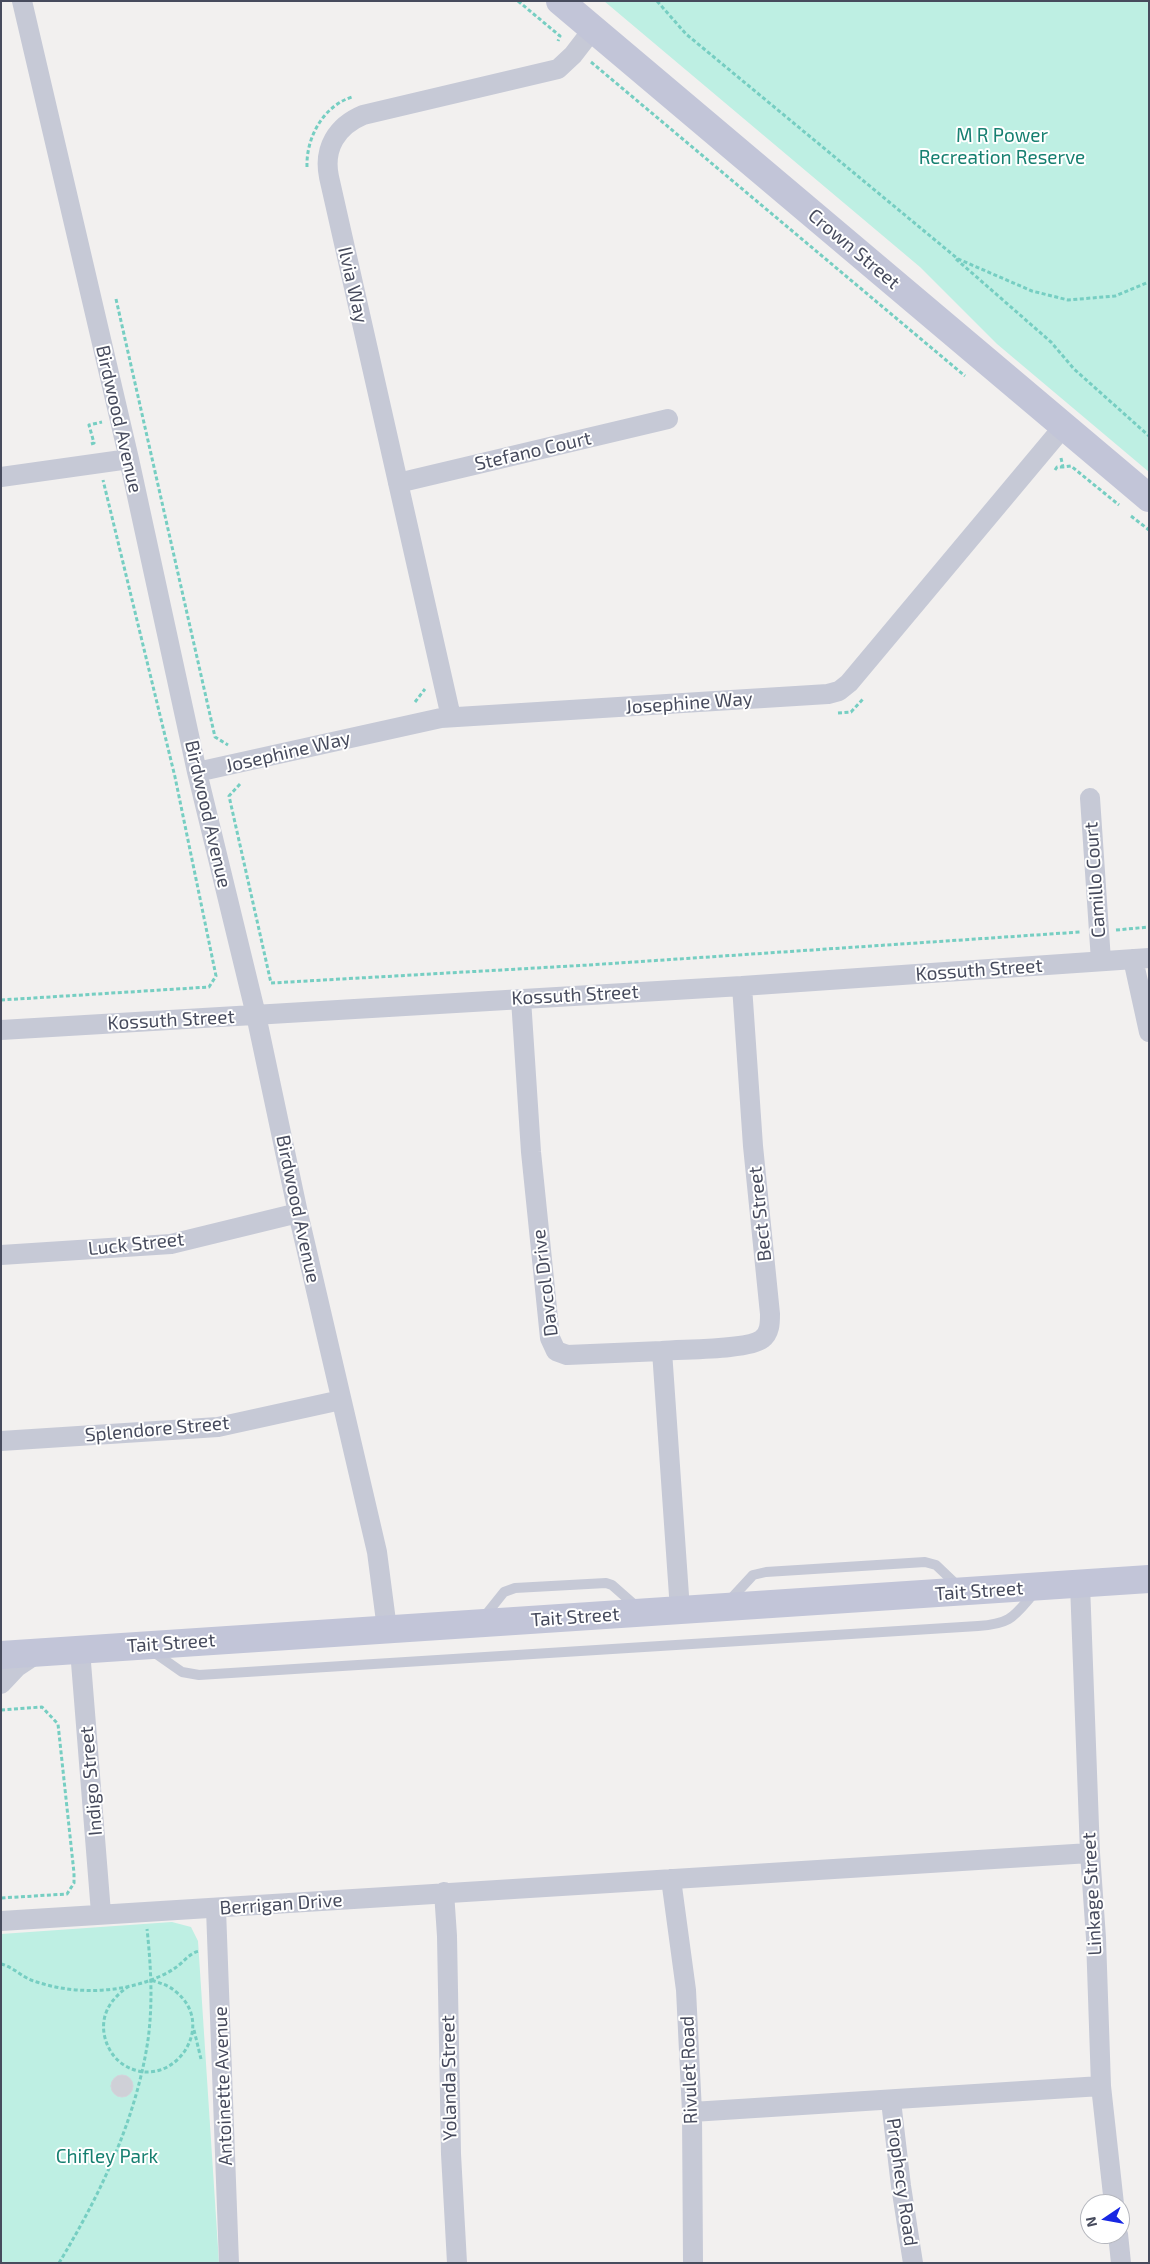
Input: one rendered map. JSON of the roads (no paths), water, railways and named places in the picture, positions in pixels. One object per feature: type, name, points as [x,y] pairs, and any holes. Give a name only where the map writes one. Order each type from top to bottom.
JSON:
[{"type":"street","name":"Birdwood Avenue","points":[[22,1],[129,459],[197,772],[256,1015],[298,1213],[376,1552],[387,1629]]},
{"type":"street","name":"Crown Street","points":[[560,1],[1056,436],[1138,505]]},
{"type":"street","name":"Ilvia Way","points":[[452,718],[327,170],[328,152],[332,141],[347,123],[364,115],[552,72],[561,68],[577,51],[593,29]]},
{"type":"street","name":"Stefano Court","points":[[398,483],[668,420]]},
{"type":"street","name":"Josephine Way","points":[[197,772],[410,724],[452,718],[828,694],[839,691],[849,684],[1056,436]]},
{"type":"street","points":[[1,477],[129,459]]},
{"type":"street","name":"Camillo Court","points":[[1090,798],[1101,961]]},
{"type":"street","points":[[1141,959],[1149,1032]]},
{"type":"street","name":"Kossuth Street","points":[[1,1030],[742,986],[1141,959]]},
{"type":"street","name":"Bect Street","points":[[662,1351],[751,1344],[761,1340],[768,1330],[770,1314],[753,1146],[742,986]]},
{"type":"street","name":"Davcol Drive","points":[[521,999],[530,1144],[548,1323],[552,1344],[559,1352],[574,1355],[662,1351]]},
{"type":"street","name":"Luck Street","points":[[1,1255],[171,1244],[298,1213]]},
{"type":"street","points":[[662,1351],[680,1610]]},
{"type":"street","name":"Splendore Street","points":[[1,1441],[218,1427],[342,1400]]},
{"type":"street","name":"Tait Street","points":[[1,1654],[1039,1588],[1149,1579]]},
{"type":"street","name":"Linkage Street","points":[[1080,1584],[1101,2086],[1113,2194]]},
{"type":"street","name":"Indigo Street","points":[[80,1650],[101,1913]]},
{"type":"street","points":[[1,1684],[17,1667],[40,1652]]},
{"type":"street","name":"Berrigan Drive","points":[[1,1921],[101,1913],[216,1909],[444,1892],[1090,1854]]},
{"type":"street","name":"Rivulet Road","points":[[671,1879],[686,1990],[692,2112],[693,2263]]},
{"type":"street","name":"Yolanda Street","points":[[444,1892],[447,1936],[451,2154],[457,2263]]},
{"type":"street","name":"Antoinette Avenue","points":[[216,1909],[230,2263]]},
{"type":"street","points":[[692,2112],[891,2101],[1101,2086]]},
{"type":"street","name":"Prophecy Road","points":[[891,2101],[901,2186],[913,2263]]},
{"type":"street","points":[[1119,2244],[1121,2263]]},
{"type":"lane","points":[[144,1645],[176,1668],[186,1673],[199,1675],[988,1626],[1008,1622],[1039,1588]]},
{"type":"park label","name":"M R Power Recreation Reserve","points":[[1002,147]]},
{"type":"park label","name":"Chifley Park","points":[[107,2157]]}]
